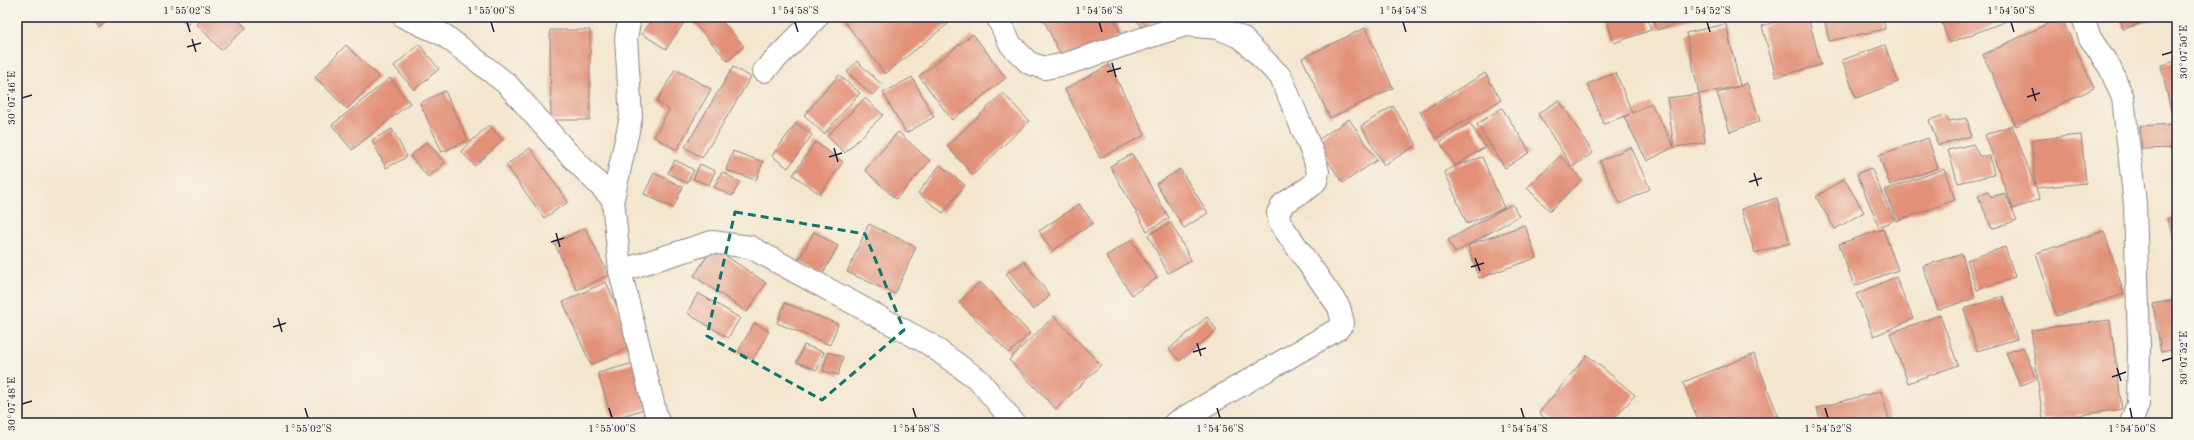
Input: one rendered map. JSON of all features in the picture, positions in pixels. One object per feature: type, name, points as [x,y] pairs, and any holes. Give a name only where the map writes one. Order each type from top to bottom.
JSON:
[{"type":"street","points":[[404,17],[444,35],[507,84],[566,151],[614,199]]},
{"type":"street","points":[[630,17],[626,38],[631,118],[614,199],[620,271],[658,423]]},
{"type":"street","points":[[764,71],[817,17]]},
{"type":"street","points":[[997,17],[1011,45],[1029,63],[1045,68],[1066,64],[1185,26],[1218,28],[1242,38],[1281,77],[1314,157],[1318,172],[1316,180],[1310,187],[1283,204],[1278,214],[1280,224],[1339,307],[1342,323],[1338,329],[1175,423]]},
{"type":"street","points":[[2083,17],[2090,38],[2110,68],[2123,98],[2124,105],[2135,204],[2139,346],[2138,404],[2132,423]]},
{"type":"street","points":[[620,271],[712,242],[750,247],[929,344],[979,380],[1014,423]]},
{"type":"highlighted area","points":[[735,212],[865,234],[904,330],[822,400],[707,336]]},
{"type":"building","points":[[91,17],[112,17],[99,27]]},
{"type":"building","points":[[179,17],[195,17],[187,25]]},
{"type":"building","points":[[205,17],[236,17],[246,28],[221,50],[197,24]]},
{"type":"building","points":[[654,17],[681,17],[686,20],[666,49],[642,34]]},
{"type":"building","points":[[699,17],[718,17],[744,46],[728,61],[693,22]]},
{"type":"building","points":[[841,17],[945,17],[949,23],[885,74]]},
{"type":"building","points":[[1042,17],[1113,17],[1121,34],[1065,63]]},
{"type":"building","points":[[1134,17],[1154,17],[1142,27]]},
{"type":"building","points":[[1285,17],[1296,17],[1287,21]]},
{"type":"building","points":[[1606,17],[1647,17],[1651,30],[1614,43]]},
{"type":"building","points":[[1653,17],[1697,17],[1657,30]]},
{"type":"building","points":[[1792,17],[1808,17],[1821,65],[1776,77],[1762,26]]},
{"type":"building","points":[[1824,17],[1883,17],[1885,29],[1829,41]]},
{"type":"building","points":[[1940,17],[2017,17],[1949,43]]},
{"type":"building","points":[[2061,17],[2094,88],[2016,126],[1983,55]]},
{"type":"building","points":[[2120,17],[2155,17],[2155,19],[2123,29]]},
{"type":"building","points":[[1726,24],[1740,86],[1699,94],[1686,33]]},
{"type":"building","points":[[1365,28],[1393,88],[1330,118],[1302,58]]},
{"type":"building","points":[[550,30],[590,30],[590,120],[551,120]]},
{"type":"building","points":[[973,34],[1006,78],[952,120],[919,76]]},
{"type":"building","points":[[419,44],[439,69],[414,90],[394,66]]},
{"type":"building","points":[[346,45],[379,77],[347,109],[315,77]]},
{"type":"building","points":[[1885,45],[1898,82],[1856,98],[1842,60]]},
{"type":"building","points":[[857,61],[882,85],[872,95],[847,72]]},
{"type":"building","points":[[2177,61],[2177,111],[2171,112],[2161,65]]},
{"type":"building","points":[[1109,65],[1145,135],[1100,158],[1065,89]]},
{"type":"building","points":[[733,67],[751,77],[702,158],[685,147]]},
{"type":"building","points":[[675,69],[711,89],[677,150],[654,137],[669,110],[657,102]]},
{"type":"building","points":[[1485,73],[1501,100],[1436,138],[1420,112]]},
{"type":"building","points":[[1616,73],[1632,113],[1651,103],[1674,147],[1647,161],[1624,117],[1630,114],[1604,124],[1587,84]]},
{"type":"building","points":[[839,75],[860,93],[824,134],[804,115]]},
{"type":"building","points":[[912,77],[934,117],[906,133],[883,93]]},
{"type":"building","points":[[390,78],[410,103],[352,150],[332,125]]},
{"type":"building","points":[[1747,83],[1760,121],[1730,132],[1717,93]]},
{"type":"building","points":[[445,91],[468,140],[442,152],[420,103]]},
{"type":"building","points":[[1003,93],[1029,121],[973,175],[947,146]]},
{"type":"building","points":[[1699,94],[1705,143],[1674,147],[1667,98]]},
{"type":"building","points":[[865,98],[883,115],[845,153],[827,136]]},
{"type":"building","points":[[1559,100],[1593,153],[1572,167],[1538,114]]},
{"type":"building","points":[[1393,106],[1417,145],[1384,165],[1361,126]]},
{"type":"building","points":[[1502,108],[1530,152],[1505,168],[1477,124]]},
{"type":"building","points":[[1945,115],[1949,121],[1967,118],[1971,136],[1938,145],[1929,120]]},
{"type":"building","points":[[1349,119],[1377,160],[1343,183],[1315,142]]},
{"type":"building","points":[[796,123],[812,135],[788,168],[772,156]]},
{"type":"building","points":[[1470,123],[1485,147],[1455,166],[1440,142]]},
{"type":"building","points":[[2175,124],[2176,148],[2142,149],[2140,126]]},
{"type":"building","points":[[489,125],[503,140],[475,166],[461,151]]},
{"type":"building","points":[[2012,125],[2040,199],[2013,209],[1985,135]]},
{"type":"building","points":[[392,129],[407,157],[386,168],[372,140]]},
{"type":"building","points":[[898,132],[930,161],[896,199],[865,170]]},
{"type":"building","points":[[2081,135],[2086,183],[2036,188],[2031,140]]},
{"type":"building","points":[[1928,138],[1938,168],[1890,185],[1879,155]]},
{"type":"building","points":[[427,142],[445,163],[428,177],[410,156]]},
{"type":"building","points":[[815,142],[843,162],[820,194],[793,175]]},
{"type":"building","points":[[1973,144],[1979,156],[1990,156],[1994,175],[1958,183],[1948,150]]},
{"type":"building","points":[[1631,147],[1650,189],[1620,204],[1600,161]]},
{"type":"building","points":[[530,148],[568,202],[544,218],[506,165]]},
{"type":"building","points":[[2177,150],[2177,161],[2176,161],[2174,151]]},
{"type":"building","points":[[733,151],[763,162],[756,180],[726,170]]},
{"type":"building","points":[[1132,154],[1169,218],[1147,231],[1110,166]]},
{"type":"building","points":[[1560,156],[1582,180],[1550,211],[1527,188]]},
{"type":"building","points":[[1482,157],[1504,208],[1467,224],[1445,172],[1455,166]]},
{"type":"building","points":[[675,160],[694,170],[687,183],[668,173]]},
{"type":"building","points":[[700,164],[715,171],[709,185],[693,179]]},
{"type":"building","points":[[940,165],[965,185],[943,213],[918,193]]},
{"type":"building","points":[[1871,168],[1894,220],[1879,227],[1857,174]]},
{"type":"building","points":[[1180,169],[1208,213],[1184,228],[1156,184]]},
{"type":"building","points":[[1944,169],[1955,200],[1896,221],[1885,190]]},
{"type":"building","points":[[722,172],[740,182],[732,196],[714,187]]},
{"type":"building","points":[[654,173],[683,187],[673,208],[644,194]]},
{"type":"building","points":[[1844,179],[1864,212],[1835,229],[1816,197]]},
{"type":"building","points":[[1988,192],[1991,197],[2005,193],[2017,220],[1992,229],[1978,196]]},
{"type":"building","points":[[1777,198],[1790,243],[1755,253],[1741,209]]},
{"type":"building","points":[[1079,204],[1093,223],[1052,251],[1039,231]]},
{"type":"building","points":[[1512,204],[1519,216],[1455,253],[1448,240]]},
{"type":"building","points":[[2177,215],[2177,245],[2167,219]]},
{"type":"building","points":[[1171,223],[1191,260],[1168,273],[1148,235]]},
{"type":"building","points":[[869,224],[916,247],[895,294],[847,272]]},
{"type":"building","points":[[1525,225],[1536,258],[1479,278],[1468,245]]},
{"type":"building","points":[[585,228],[609,275],[577,290],[554,243]]},
{"type":"building","points":[[1883,229],[1898,270],[1854,286],[1839,244]]},
{"type":"building","points":[[2104,231],[2124,294],[2056,316],[2036,253]]},
{"type":"building","points":[[814,232],[838,246],[822,275],[798,261]]},
{"type":"building","points":[[1131,240],[1157,278],[1132,295],[1106,256]]},
{"type":"building","points":[[713,247],[766,283],[747,312],[694,276]]},
{"type":"building","points":[[2005,247],[2015,277],[1977,290],[1967,260]]},
{"type":"building","points":[[1962,254],[1975,298],[1938,310],[1923,266]]},
{"type":"building","points":[[1024,261],[1050,296],[1033,310],[1006,274]]},
{"type":"building","points":[[1896,277],[1913,319],[1874,336],[1856,294]]},
{"type":"building","points":[[606,282],[634,345],[591,365],[563,302]]},
{"type":"building","points":[[980,282],[1030,333],[1009,353],[959,302]]},
{"type":"building","points":[[698,293],[740,318],[728,338],[687,313]]},
{"type":"building","points":[[2003,296],[2017,339],[1977,351],[1964,309]]},
{"type":"building","points":[[2177,299],[2177,349],[2161,352],[2153,304]]},
{"type":"building","points":[[785,303],[838,324],[830,345],[777,323]]},
{"type":"building","points":[[1940,315],[1958,365],[1908,383],[1890,333]]},
{"type":"building","points":[[1054,316],[1101,365],[1056,409],[1009,360]]},
{"type":"building","points":[[1207,317],[1217,330],[1180,361],[1169,349]]},
{"type":"building","points":[[2110,320],[2122,409],[2043,420],[2031,330]]},
{"type":"building","points":[[754,323],[769,331],[753,360],[738,352]]},
{"type":"building","points":[[804,345],[824,352],[817,370],[797,362]]},
{"type":"building","points":[[2023,347],[2036,379],[2020,386],[2006,353]]},
{"type":"building","points":[[828,352],[843,357],[838,375],[823,371]]},
{"type":"building","points":[[1754,354],[1781,423],[1699,423],[1683,382]]},
{"type":"building","points":[[1587,355],[1635,395],[1611,423],[1551,423],[1539,413]]},
{"type":"building","points":[[634,363],[648,408],[612,419],[598,373]]},
{"type":"building","points":[[1881,391],[1890,423],[1821,423],[1817,408]]}]
